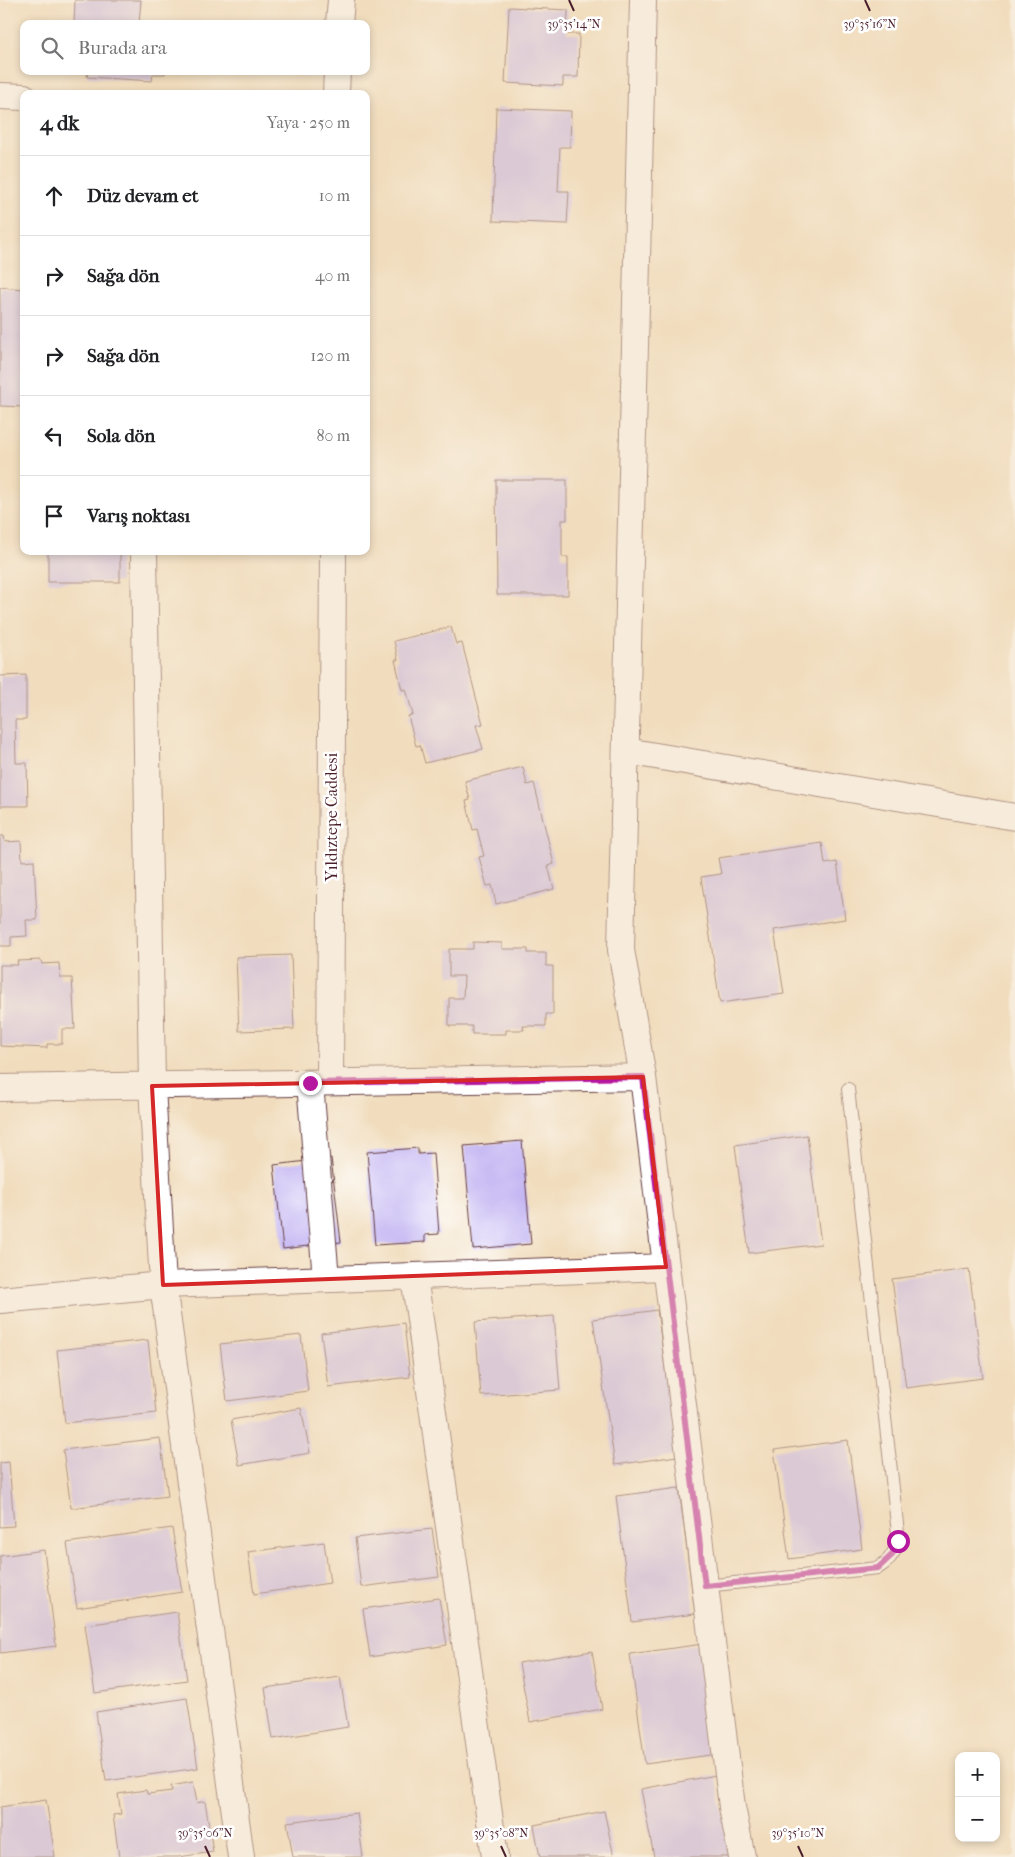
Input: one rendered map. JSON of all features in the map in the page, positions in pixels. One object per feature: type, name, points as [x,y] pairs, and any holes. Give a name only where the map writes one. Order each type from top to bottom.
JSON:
[{"type":"street","points":[[339,20],[341,0]]},
{"type":"street","points":[[643,0],[621,950],[643,1077],[732,1806],[742,1857]]},
{"type":"street","points":[[336,90],[337,75]]},
{"type":"street","points":[[0,96],[20,97]]},
{"type":"street","points":[[144,555],[152,1086],[163,1285],[240,1857]]},
{"type":"street","name":"Yıldıztepe Caddesi","points":[[326,1279],[320,1083],[333,555]]},
{"type":"street","points":[[626,752],[1015,817]]},
{"type":"street","points":[[0,1088],[643,1077]]},
{"type":"street","points":[[0,1300],[163,1285],[666,1268]]},
{"type":"street","points":[[414,1276],[492,1856]]},
{"type":"lane","points":[[705,1586],[878,1568],[886,1563],[896,1548],[898,1541],[897,1523],[848,1088]]},
{"type":"highlighted area","points":[[643,1077],[666,1267],[163,1285],[152,1086]]},
{"type":"building","points":[[75,0],[141,0],[139,20],[74,20]]},
{"type":"building","points":[[509,7],[568,10],[567,34],[579,34],[578,77],[563,77],[563,86],[505,83]]},
{"type":"building","points":[[87,75],[153,75],[152,81],[87,77]]},
{"type":"building","points":[[496,108],[571,111],[570,147],[560,147],[558,191],[569,191],[567,224],[493,221]]},
{"type":"building","points":[[0,287],[20,289],[20,407],[0,406]]},
{"type":"building","points":[[496,480],[567,480],[567,520],[562,520],[562,557],[568,557],[568,595],[497,595]]},
{"type":"building","points":[[48,555],[120,555],[120,582],[48,582]]},
{"type":"building","points":[[451,627],[456,644],[462,643],[483,724],[476,725],[483,749],[425,763],[420,745],[416,746],[408,716],[413,715],[406,689],[402,690],[395,660],[398,660],[394,641]]},
{"type":"building","points":[[26,675],[26,720],[15,720],[16,763],[27,763],[28,806],[0,806],[0,676]]},
{"type":"building","points":[[523,767],[527,785],[534,783],[554,864],[548,866],[554,889],[496,904],[492,885],[487,886],[479,857],[484,856],[477,829],[473,830],[466,801],[470,800],[465,781]]},
{"type":"building","points":[[0,836],[4,836],[5,842],[21,841],[22,861],[34,860],[37,920],[26,920],[27,936],[11,937],[11,946],[0,946]]},
{"type":"building","points":[[822,843],[825,864],[837,862],[845,919],[774,930],[784,994],[720,1003],[701,877],[721,874],[718,858]]},
{"type":"building","points":[[473,942],[502,943],[502,949],[528,949],[528,953],[546,953],[546,966],[553,966],[553,1014],[546,1014],[546,1026],[523,1026],[524,1030],[506,1030],[506,1034],[472,1034],[472,1026],[449,1026],[449,998],[463,998],[464,976],[449,976],[449,949],[473,949]]},
{"type":"building","points":[[291,955],[294,1029],[239,1031],[236,957]]},
{"type":"building","points":[[41,960],[42,964],[59,963],[60,978],[72,978],[75,1029],[62,1029],[62,1044],[47,1044],[47,1048],[0,1046],[0,965],[18,965],[17,961]]},
{"type":"building","points":[[807,1135],[821,1244],[749,1253],[735,1145]]},
{"type":"building","points":[[522,1141],[531,1244],[473,1249],[464,1146]]},
{"type":"building","points":[[418,1148],[418,1154],[433,1153],[439,1234],[425,1235],[425,1242],[375,1245],[367,1152]]},
{"type":"building","points":[[331,1158],[341,1242],[283,1249],[274,1165]]},
{"type":"building","points":[[969,1269],[983,1378],[906,1388],[892,1279]]},
{"type":"building","points":[[657,1310],[677,1456],[615,1465],[593,1319]]},
{"type":"building","points":[[554,1316],[560,1390],[481,1396],[475,1322]]},
{"type":"building","points":[[404,1323],[410,1377],[328,1387],[321,1333]]},
{"type":"building","points":[[301,1335],[308,1391],[227,1401],[220,1344]]},
{"type":"building","points":[[148,1340],[156,1413],[65,1423],[57,1350]]},
{"type":"building","points":[[301,1408],[310,1453],[239,1465],[231,1420]]},
{"type":"building","points":[[160,1438],[168,1496],[71,1508],[63,1450]]},
{"type":"building","points":[[848,1440],[862,1549],[789,1559],[774,1450]]},
{"type":"building","points":[[9,1462],[14,1526],[0,1527],[0,1463]]},
{"type":"building","points":[[679,1488],[695,1614],[632,1622],[616,1496]]},
{"type":"building","points":[[172,1528],[182,1592],[77,1608],[67,1543]]},
{"type":"building","points":[[432,1529],[439,1577],[361,1587],[355,1538]]},
{"type":"building","points":[[324,1542],[330,1583],[254,1594],[248,1552]]},
{"type":"building","points":[[44,1550],[56,1646],[0,1653],[0,1556]]},
{"type":"building","points":[[439,1598],[447,1645],[370,1657],[363,1609]]},
{"type":"building","points":[[177,1612],[187,1680],[95,1693],[85,1625]]},
{"type":"building","points":[[703,1644],[718,1754],[645,1764],[630,1654]]},
{"type":"building","points":[[592,1651],[602,1709],[530,1722],[519,1663]]},
{"type":"building","points":[[340,1677],[348,1727],[273,1739],[265,1688]]},
{"type":"building","points":[[187,1698],[198,1768],[106,1781],[96,1712]]},
{"type":"building","points":[[716,1775],[732,1857],[654,1857],[641,1789]]},
{"type":"building","points":[[193,1782],[197,1803],[205,1801],[213,1852],[178,1857],[119,1857],[113,1815],[121,1814],[118,1794],[146,1790],[147,1794],[172,1791],[171,1786]]},
{"type":"building","points":[[46,1800],[55,1857],[0,1857],[0,1807]]},
{"type":"building","points":[[604,1811],[614,1857],[540,1857],[534,1825]]},
{"type":"building","points":[[357,1813],[363,1857],[293,1857],[287,1822]]},
{"type":"route","points":[[310,1083],[643,1077],[705,1586],[878,1568],[886,1563],[892,1555],[898,1541]]}]
